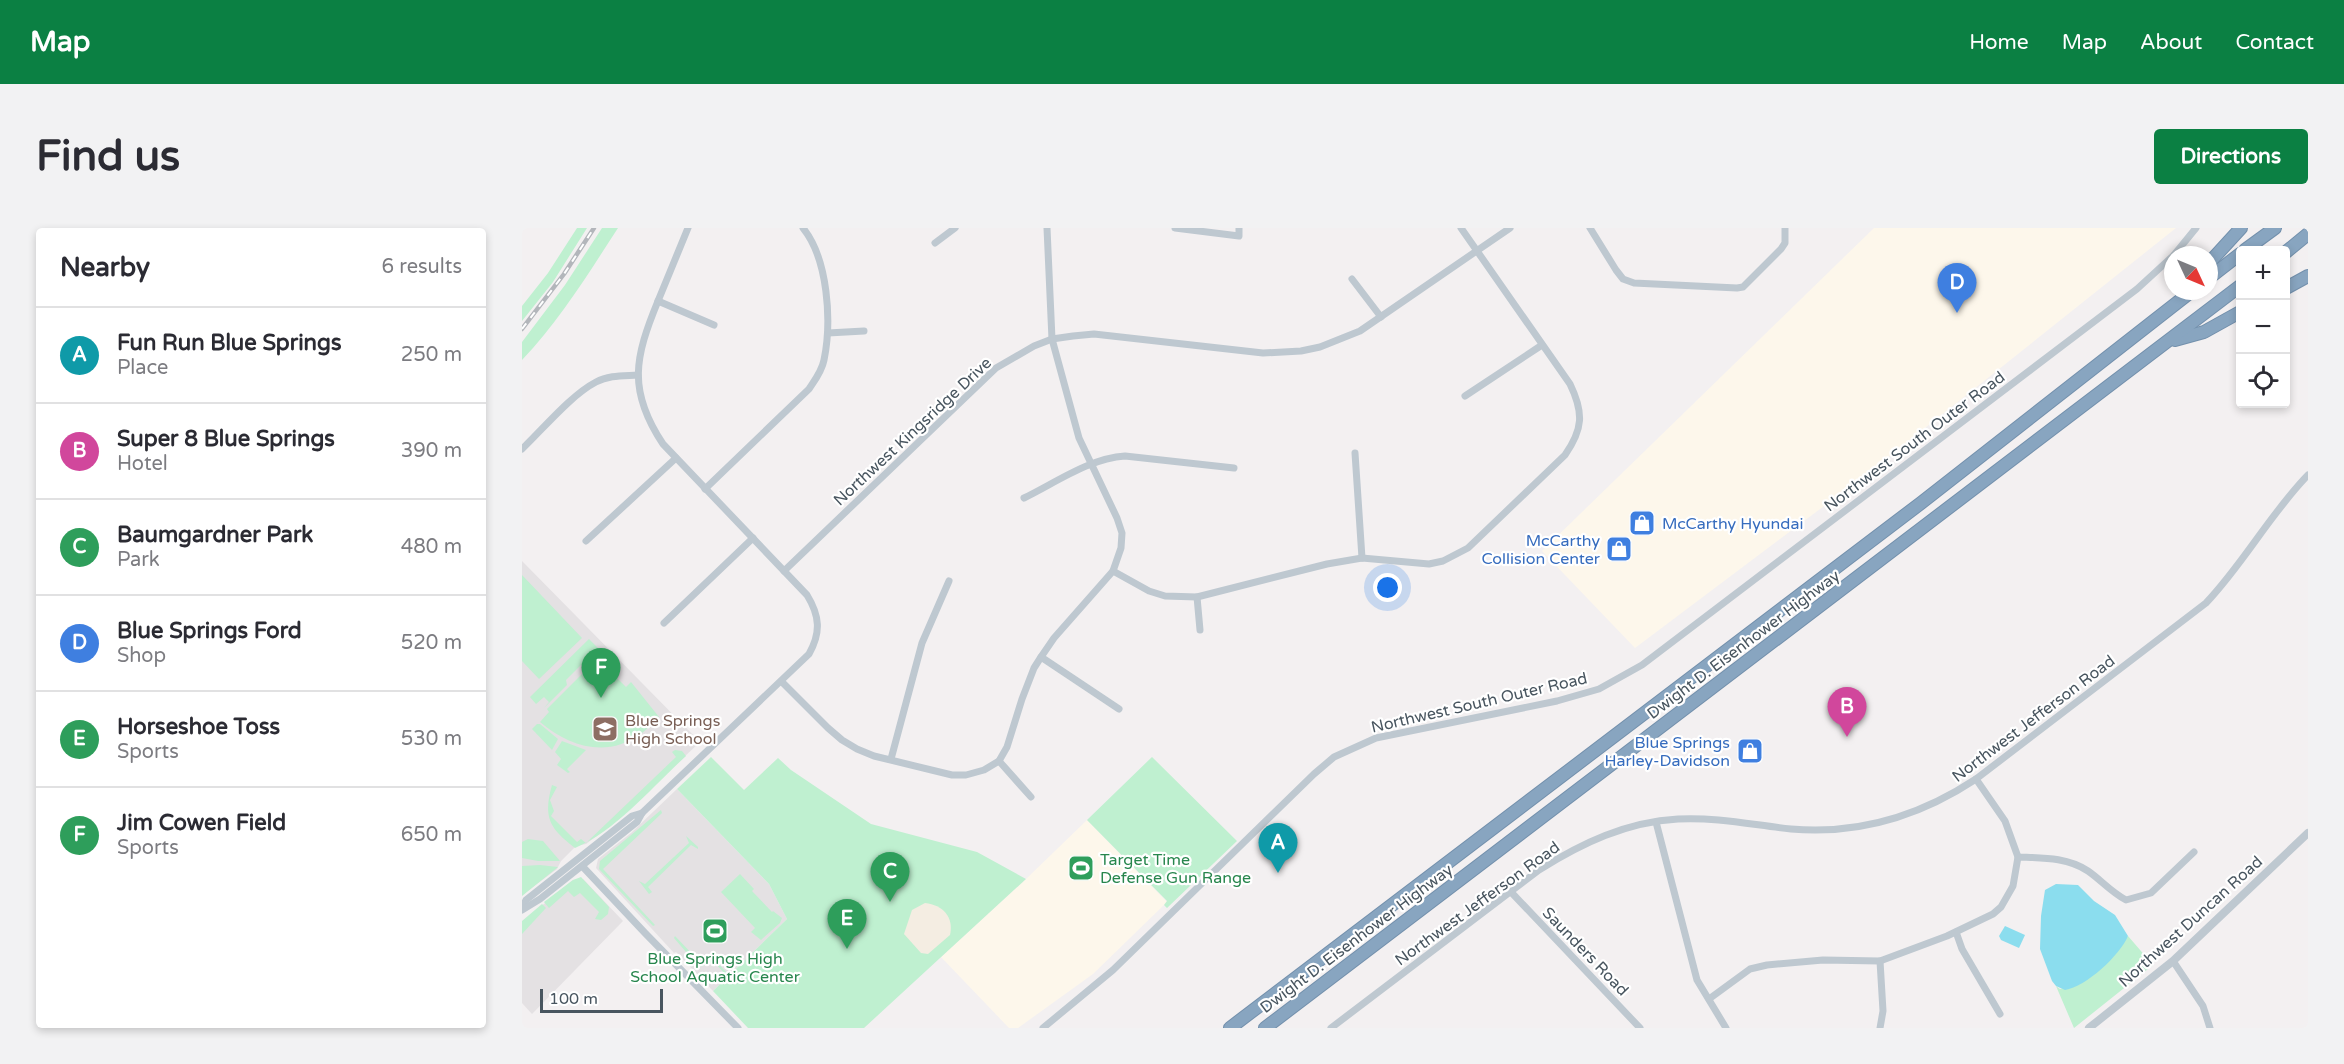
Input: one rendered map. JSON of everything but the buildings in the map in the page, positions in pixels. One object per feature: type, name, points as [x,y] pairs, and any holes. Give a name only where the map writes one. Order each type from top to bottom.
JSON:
[{"type":"highway","points":[[2218,253],[2241,228]]},
{"type":"highway","points":[[2250,246],[2275,228]]},
{"type":"highway","points":[[2290,249],[2308,234]]},
{"type":"highway","points":[[2218,271],[2236,258]]},
{"type":"highway","points":[[2290,286],[2308,276]]},
{"type":"highway","name":"Dwight D. Eisenhower Highway","points":[[1265,1028],[2236,290]]},
{"type":"highway","points":[[2142,328],[2172,300]]},
{"type":"highway","name":"Dwight D. Eisenhower Highway","points":[[1230,1028],[1921,503],[2180,300]]},
{"type":"highway","points":[[2168,342],[2204,332],[2236,315]]},
{"type":"street","points":[[522,909],[530,906],[583,867],[637,822],[642,813],[809,654],[818,633],[818,618],[807,595],[663,444],[646,416],[640,395],[639,354],[644,334],[688,228]]},
{"type":"street","points":[[705,489],[809,389],[824,361],[828,333],[822,262],[810,236],[803,228]]},
{"type":"street","points":[[936,243],[955,228]]},
{"type":"street","points":[[782,682],[842,740],[874,756],[952,775],[966,775],[984,770],[999,761],[1013,734],[1022,699],[1034,668],[1041,657],[1054,638],[1113,571],[1121,548],[1122,532],[1118,518],[1074,422],[1052,339],[1047,228]]},
{"type":"street","points":[[1175,228],[1239,236],[1239,228]]},
{"type":"street","points":[[1113,571],[1149,591],[1165,596],[1197,597],[1327,564],[1362,558],[1429,564],[1457,555],[1468,548],[1565,455],[1578,432],[1580,410],[1570,384],[1461,228]]},
{"type":"street","name":"Northwest Kingsridge Drive","points":[[784,571],[996,369],[1012,357],[1052,339],[1094,334],[1263,353],[1301,351],[1340,340],[1381,317],[1510,228]]},
{"type":"street","points":[[1590,228],[1623,279],[1634,283],[1737,288],[1743,287],[1785,243],[1785,228]]},
{"type":"street","name":"Northwest South Outer Road","points":[[2182,246],[2196,228]]},
{"type":"street","name":"Northwest South Outer Road","points":[[1043,1028],[1113,970],[1334,757],[1376,738],[1557,701],[1599,689],[1642,665],[2137,289],[2164,265]]},
{"type":"street","points":[[1352,279],[1381,317]]},
{"type":"street","points":[[658,301],[714,326]]},
{"type":"street","points":[[828,333],[864,332]]},
{"type":"street","points":[[1465,396],[1542,345]]},
{"type":"street","points":[[522,449],[581,392],[596,382],[611,377],[638,375]]},
{"type":"street","points":[[1355,453],[1362,558]]},
{"type":"street","points":[[1024,498],[1092,464],[1112,457],[1125,456],[1234,468]]},
{"type":"street","points":[[586,541],[676,458]]},
{"type":"street","name":"Northwest Jefferson Road","points":[[1331,1028],[1539,870],[1589,841],[1627,828],[1656,822],[1702,819],[1793,829],[1856,828],[1903,817],[1929,807],[1976,779],[2206,603],[2238,567],[2284,503],[2308,475]]},
{"type":"street","points":[[664,623],[753,538]]},
{"type":"street","points":[[891,759],[922,643],[948,581]]},
{"type":"street","points":[[1197,597],[1200,630]]},
{"type":"street","points":[[1041,657],[1119,709]]},
{"type":"street","points":[[999,761],[1030,796]]},
{"type":"street","points":[[1708,999],[1750,969],[1767,964],[1823,960],[1880,961],[1956,933],[1985,919],[2001,907],[2013,886],[2018,857],[2005,821],[1976,779]]},
{"type":"street","points":[[522,909],[526,900],[632,816],[642,813]]},
{"type":"street","points":[[1656,822],[1697,980],[1726,1028]]},
{"type":"street","name":"Northwest Duncan Road","points":[[2089,1028],[2173,961],[2308,833]]},
{"type":"street","points":[[2018,857],[2048,858],[2075,864],[2126,900],[2151,893],[2194,852]]},
{"type":"street","points":[[583,867],[738,1028]]},
{"type":"street","name":"Saunders Road","points":[[1511,892],[1640,1028]]},
{"type":"street","points":[[1956,933],[1962,950],[2000,1014]]},
{"type":"street","points":[[1880,961],[1883,1011],[1880,1028]]},
{"type":"street","points":[[2173,961],[2203,1006],[2210,1028]]},
{"type":"shaded area","points":[[1874,228],[2176,228],[1876,467],[1635,648],[1542,551]]},
{"type":"shaded area","name":"Blue Springs High School","points":[[522,561],[700,742],[615,822],[586,844],[576,846],[561,861],[557,869],[522,895]]},
{"type":"shaded area","points":[[677,789],[769,884],[787,919],[713,991],[676,952],[674,953],[596,868],[598,859],[631,833]]},
{"type":"shaded area","points":[[1087,820],[1167,902],[1093,974],[1018,1028],[1009,1028],[941,957]]},
{"type":"shaded area","points":[[583,879],[623,921],[532,1014],[522,1003],[522,922],[573,880]]},
{"type":"green space","points":[[577,228],[587,228],[553,282],[522,321],[522,306],[548,273]]},
{"type":"green space","points":[[602,228],[618,228],[561,313],[522,360],[522,342],[565,285]]},
{"type":"green space","points":[[522,575],[582,638],[539,679],[522,661]]},
{"type":"green space","points":[[589,639],[604,654],[592,654],[566,680],[567,685],[544,708],[549,702],[544,697],[536,704],[530,697]]},
{"type":"green space","points":[[596,666],[609,670],[626,687],[631,682],[659,717],[642,733],[616,746],[602,748],[576,743],[540,722],[549,712],[547,709],[586,670]]},
{"type":"green space","points":[[537,724],[558,739],[552,750],[532,729]]},
{"type":"green space","points":[[562,741],[586,750],[567,769],[570,772],[568,773],[557,765],[561,759],[555,752]]},
{"type":"green space","points":[[682,751],[686,756],[647,794],[620,819],[587,842],[676,757],[672,752]]},
{"type":"green space","points":[[711,757],[744,790],[778,758],[791,770],[871,824],[977,852],[1026,879],[864,1028],[748,1028],[713,991],[787,919],[769,884],[677,789]]},
{"type":"green space","points":[[1152,757],[1237,841],[1167,908],[1164,905],[1167,901],[1087,820]]},
{"type":"green space","points":[[552,785],[557,787],[550,800],[554,811],[551,816],[577,842],[581,839],[586,843],[575,848],[554,828],[548,814]]},
{"type":"green space","points":[[661,810],[662,813],[603,869],[655,925],[653,926],[599,869],[600,861]]},
{"type":"green space","points":[[686,836],[698,849],[691,845],[648,887],[652,892],[649,894],[639,881],[645,884],[689,843]]},
{"type":"green space","points":[[528,839],[543,841],[560,861],[522,858],[522,842]]},
{"type":"green space","points":[[522,866],[558,867],[522,896]]},
{"type":"green space","points":[[740,874],[772,912],[782,918],[780,923],[761,940],[751,932],[755,928],[721,892]]},
{"type":"green space","points":[[581,877],[609,907],[608,914],[601,920],[595,919],[599,912],[580,893],[574,897],[568,891],[549,908],[544,902],[573,880]]},
{"type":"green space","points":[[542,904],[546,908],[522,934],[522,921]]},
{"type":"green space","points":[[675,936],[695,957],[698,955],[705,962],[711,956],[728,974],[726,975],[714,962],[699,967],[674,938]]},
{"type":"green space","points":[[2128,936],[2153,965],[2074,1028],[2056,986],[2060,989],[2080,984],[2112,957]]},
{"type":"sand","points":[[925,903],[937,906],[946,913],[951,929],[950,935],[928,954],[921,953],[904,934],[912,910]]},
{"type":"water","points":[[2056,884],[2078,885],[2094,901],[2115,915],[2128,936],[2118,952],[2092,977],[2065,990],[2056,986],[2052,981],[2040,949],[2045,890]]},
{"type":"water","points":[[2005,926],[2025,935],[2019,948],[2001,940],[1999,936]]},
{"type":"railway","points":[[522,329],[564,274],[594,228]]},
{"type":"place","name":"Blue Springs Ford","points":[[1957,313]]},
{"type":"place","name":"McCarthy Hyundai","points":[[1642,523]]},
{"type":"place","name":"McCarthy Collision Center","points":[[1619,549]]},
{"type":"place","name":"Jim Cowen Field","points":[[601,698]]},
{"type":"place","name":"Blue Springs High School","points":[[605,729]]},
{"type":"place","name":"Super 8 Blue Springs","points":[[1847,737]]},
{"type":"place","name":"Blue Springs Harley-Davidson","points":[[1750,751]]},
{"type":"place","name":"Target Time Defense Gun Range","points":[[1081,868]]},
{"type":"place","name":"Fun Run Blue Springs","points":[[1278,873]]},
{"type":"place","name":"Baumgardner Park","points":[[890,902]]},
{"type":"place","name":"Blue Springs High School Aquatic Center","points":[[715,931]]},
{"type":"place","name":"Horseshoe Toss","points":[[847,949]]}]
